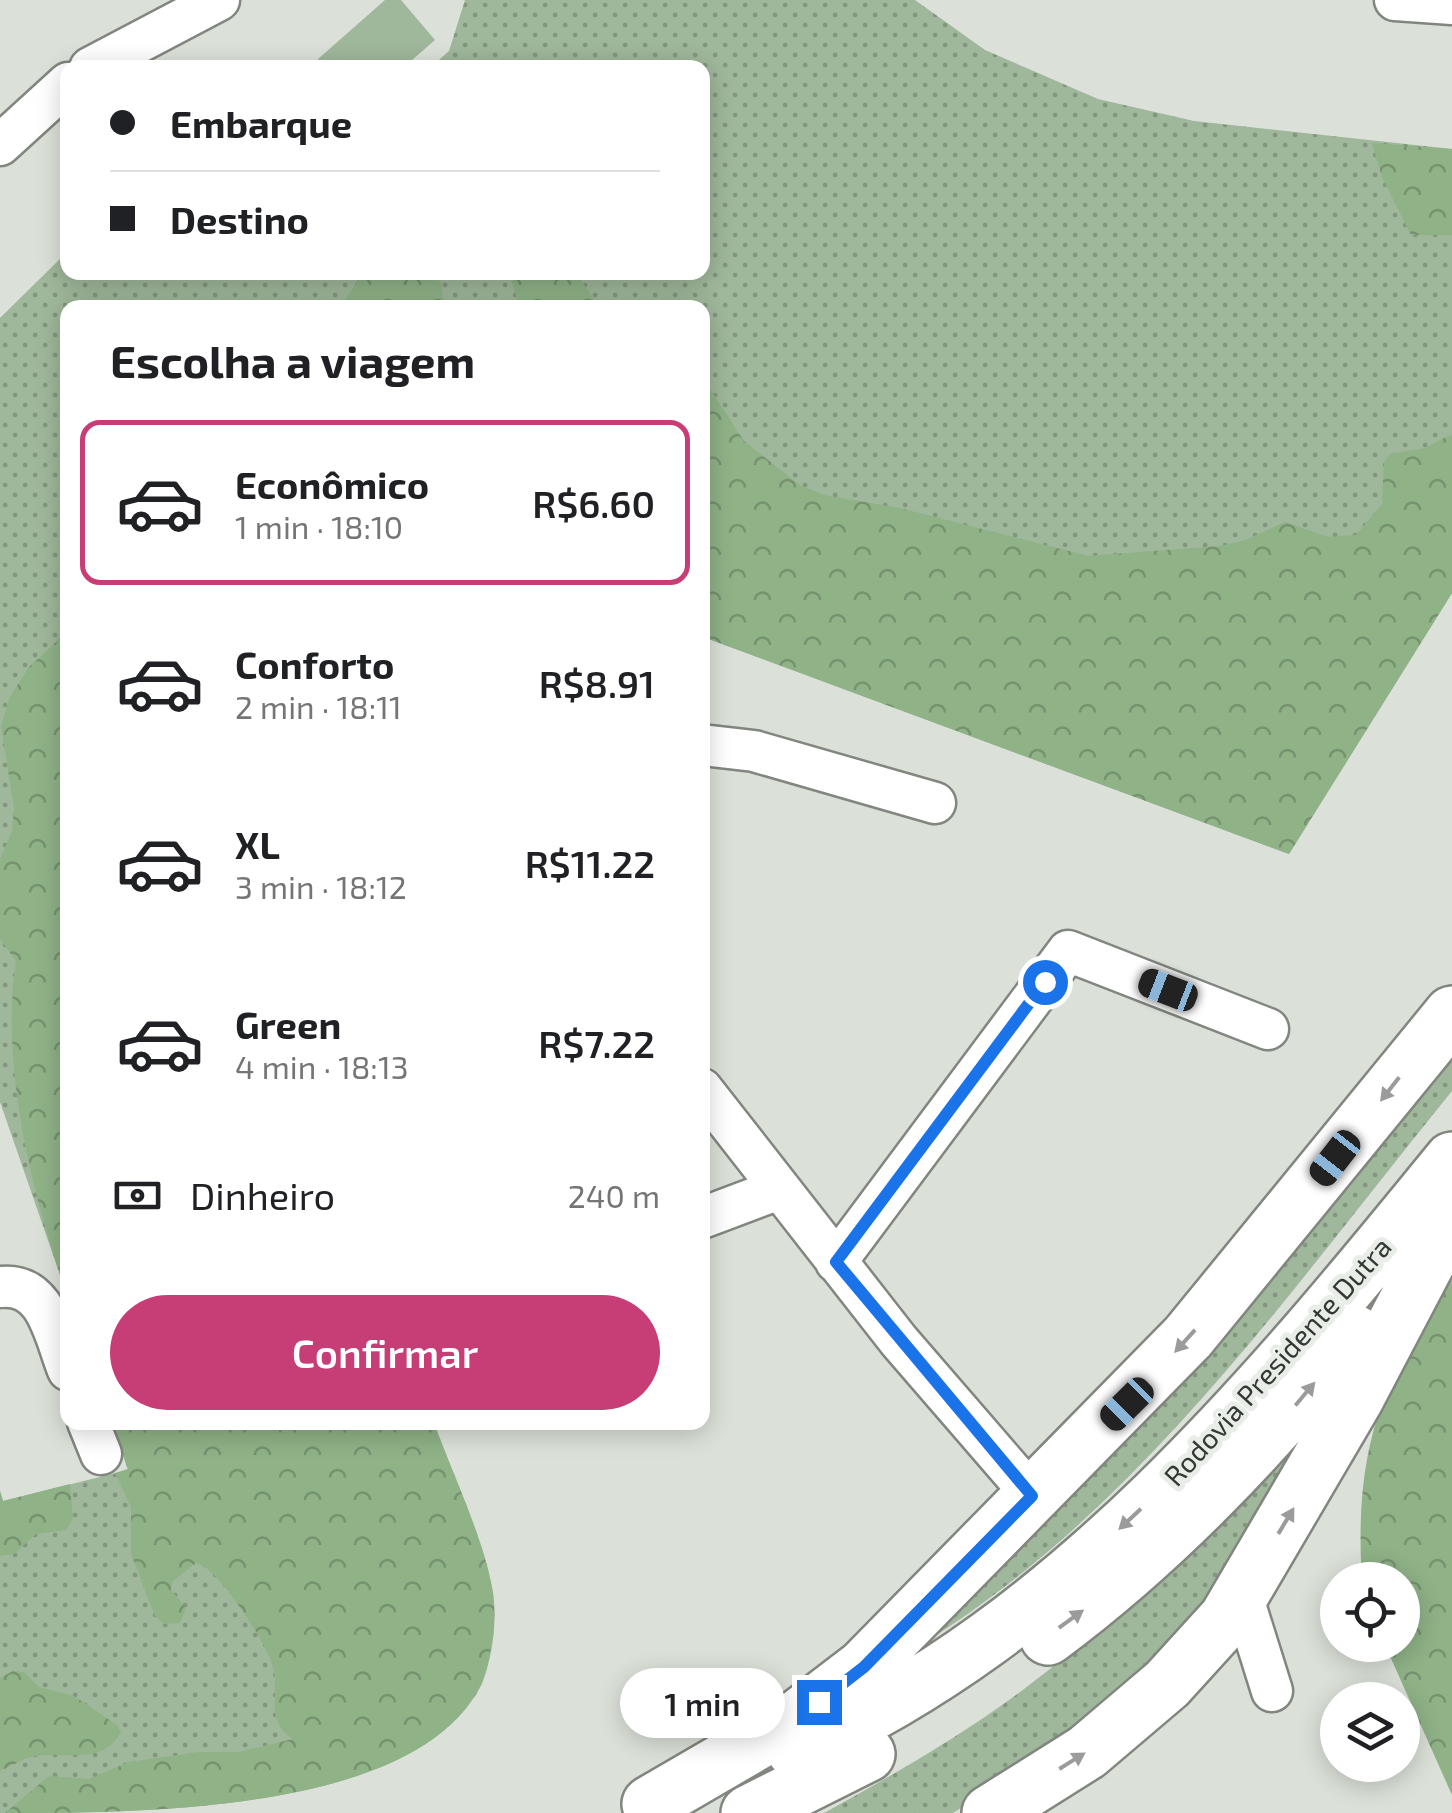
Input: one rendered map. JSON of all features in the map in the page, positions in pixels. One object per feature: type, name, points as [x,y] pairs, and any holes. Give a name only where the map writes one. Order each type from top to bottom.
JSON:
[{"type":"highway","points":[[637,1809],[796,1719],[864,1667],[1188,1337],[1452,1014]]},
{"type":"highway","name":"Rodovia Presidente Dutra","points":[[637,1809],[752,1770],[838,1732],[1004,1628],[1078,1568],[1222,1430],[1452,1160]]},
{"type":"highway","points":[[990,1813],[1087,1752],[1167,1684],[1228,1618],[1356,1398],[1452,1215]]},
{"type":"highway","name":"Rodovia Presidente Dutra","points":[[749,1813],[768,1807],[951,1708],[1116,1586],[1252,1456],[1452,1215]]},
{"type":"street","points":[[105,60],[219,0]]},
{"type":"street","points":[[1395,0],[1452,4]]},
{"type":"street","points":[[0,145],[60,90]]},
{"type":"street","points":[[710,745],[754,751],[935,803]]},
{"type":"street","points":[[836,1262],[1068,951],[1268,1029]]},
{"type":"street","points":[[710,1099],[836,1262],[1032,1496]]},
{"type":"street","points":[[710,1215],[779,1190]]},
{"type":"street","points":[[0,1287],[22,1288],[40,1300],[60,1350]]},
{"type":"street","points":[[1242,1596],[1272,1691]]},
{"type":"green space","points":[[385,0],[401,0],[435,40],[412,60],[318,59]]},
{"type":"green space","points":[[465,0],[915,0],[985,50],[1098,99],[1194,121],[1452,149],[1452,593],[1289,854],[710,640],[710,300],[60,300],[60,1275],[0,1102],[0,318],[60,259],[60,280],[710,280],[710,60],[439,60],[449,51]]},
{"type":"green space","points":[[1372,143],[1452,149],[1452,235],[1411,235],[1382,177]]},
{"type":"green space","points":[[358,280],[438,280],[444,300],[345,300]]},
{"type":"green space","points":[[511,280],[581,280],[594,300],[517,300]]},
{"type":"green space","points":[[710,389],[744,441],[800,485],[824,495],[900,508],[1088,556],[1219,546],[1243,541],[1285,522],[1328,537],[1356,535],[1382,504],[1384,463],[1390,454],[1425,448],[1452,434],[1452,593],[1289,854],[710,640]]},
{"type":"green space","points":[[60,638],[60,1273],[22,1130],[12,1044],[16,961],[0,939],[0,860],[12,831],[14,808],[1,726],[10,697],[29,667]]},
{"type":"green space","points":[[1452,1045],[1452,1091],[1259,1332],[1191,1410],[1120,1485],[1045,1554],[964,1617],[876,1671]]},
{"type":"green space","points":[[1452,1280],[1452,1795],[1420,1723],[1420,1682],[1402,1682],[1393,1662],[1420,1662],[1420,1562],[1362,1562],[1362,1496],[1376,1421],[1406,1351]]},
{"type":"green space","points":[[1352,1373],[1195,1621],[1120,1691],[1024,1767],[953,1813],[824,1813],[976,1723],[1068,1654],[1153,1577]]},
{"type":"green space","points":[[114,1430],[437,1430],[482,1547],[492,1587],[492,1649],[482,1684],[448,1727],[399,1759],[339,1782],[270,1797],[198,1806],[0,1813],[0,1491],[3,1501],[128,1470]]},
{"type":"green space","points":[[114,1430],[437,1430],[482,1549],[493,1598],[494,1630],[486,1671],[458,1718],[411,1753],[350,1778],[280,1795],[133,1811],[5,1813],[49,1776],[89,1779],[129,1762],[199,1752],[239,1752],[293,1739],[283,1731],[275,1713],[274,1672],[267,1651],[238,1605],[205,1567],[196,1563],[172,1582],[171,1590],[186,1608],[180,1623],[164,1624],[155,1616],[131,1554],[131,1507],[115,1473],[128,1469]]},
{"type":"green space","points":[[70,1484],[73,1519],[66,1530],[36,1534],[14,1554],[0,1556],[0,1491],[3,1501]]},
{"type":"green space","points":[[13,1671],[24,1672],[39,1687],[74,1696],[117,1725],[121,1732],[113,1743],[92,1754],[30,1757],[0,1771],[0,1678]]},
{"type":"route","points":[[819,1702],[864,1667],[957,1568],[1032,1496],[836,1262],[1045,982]]}]
